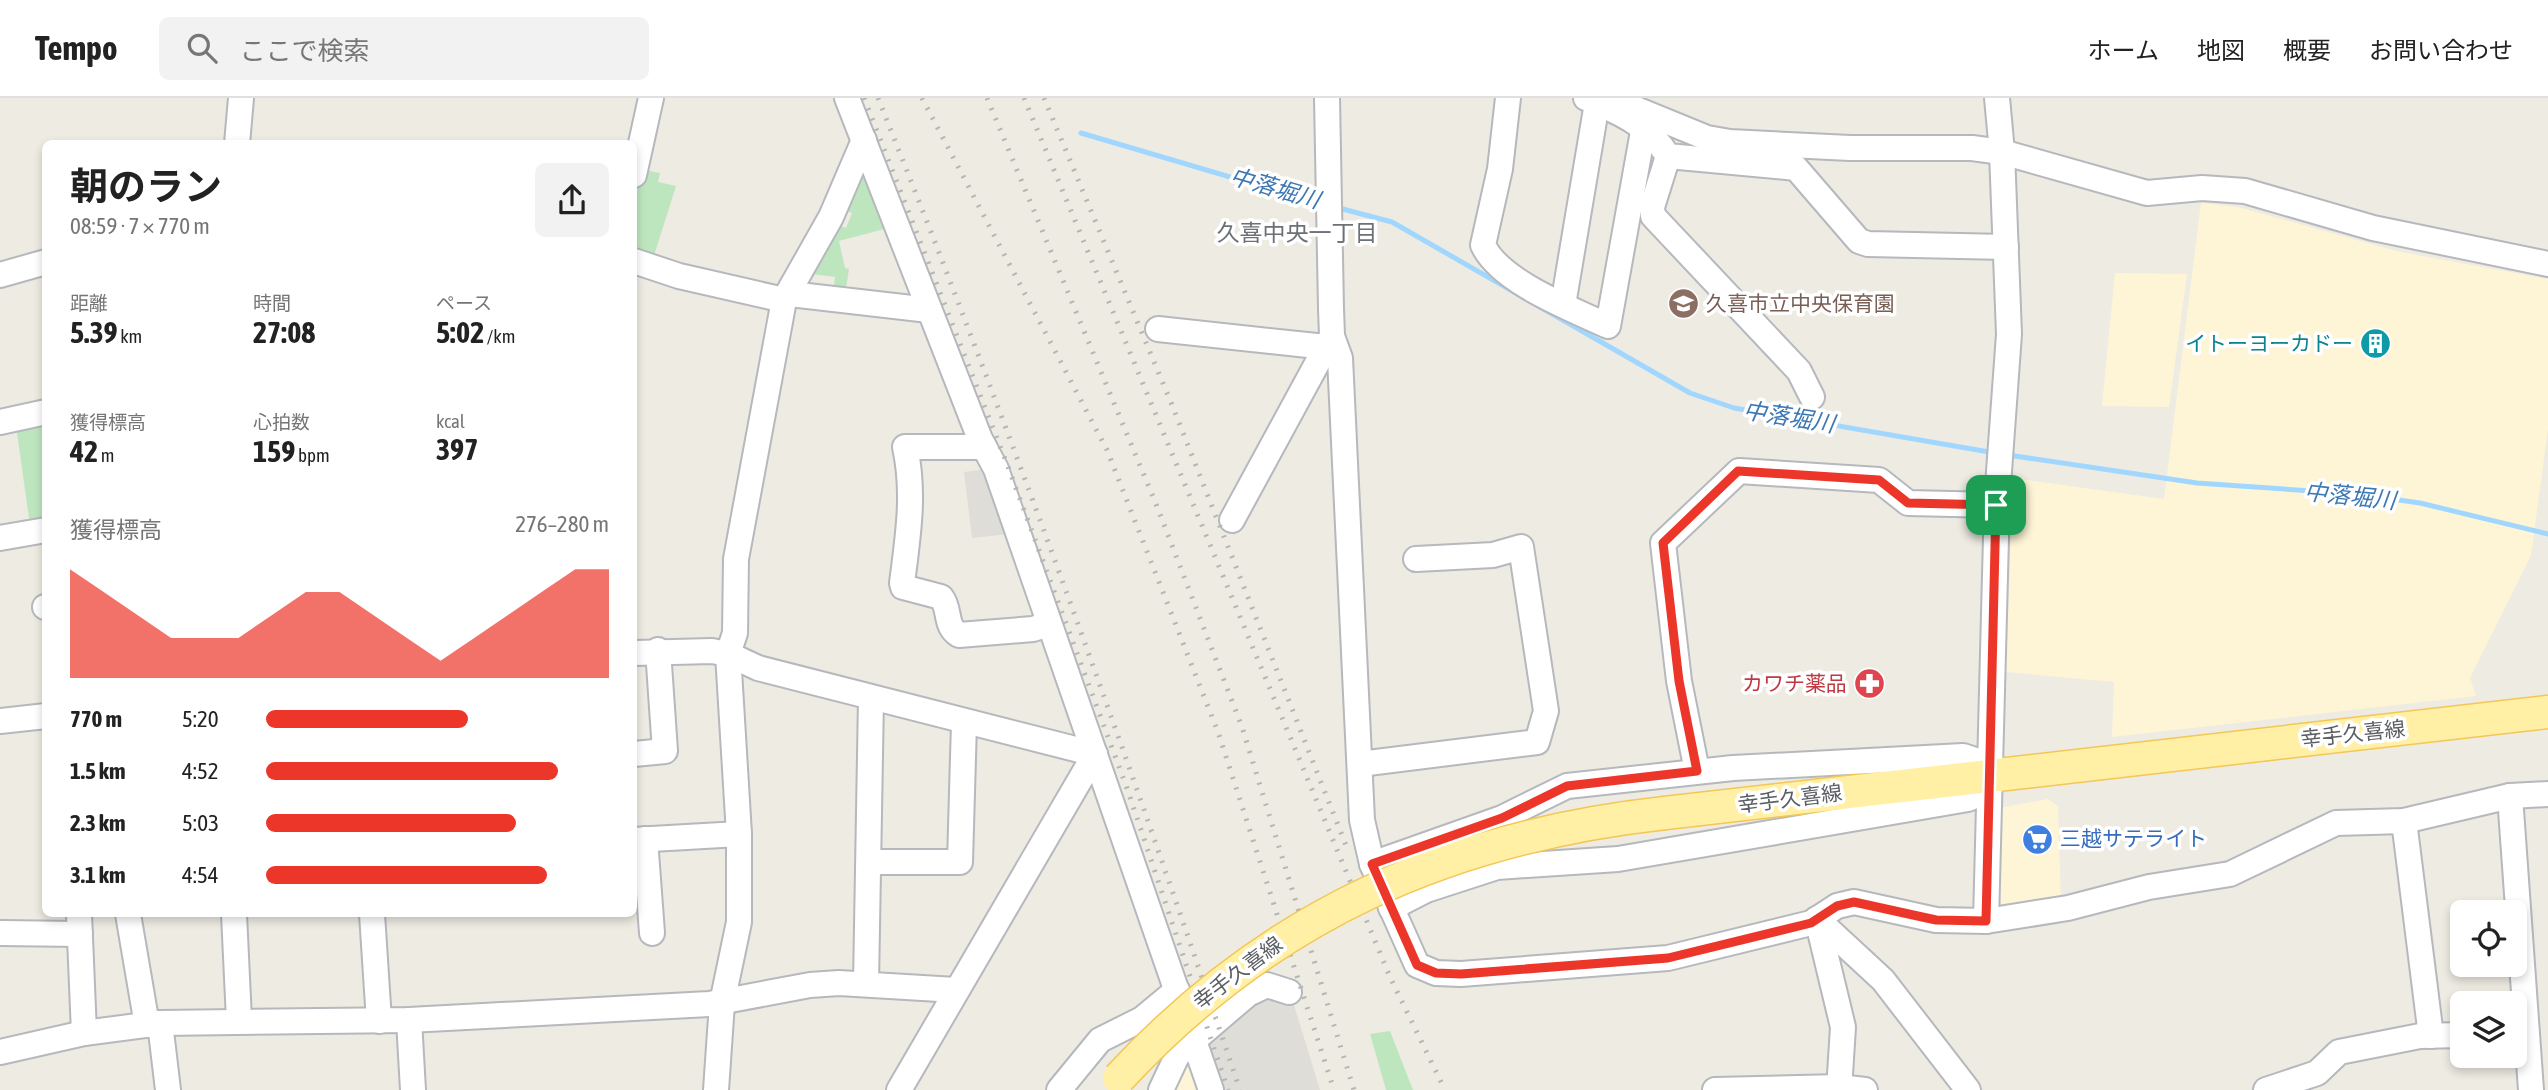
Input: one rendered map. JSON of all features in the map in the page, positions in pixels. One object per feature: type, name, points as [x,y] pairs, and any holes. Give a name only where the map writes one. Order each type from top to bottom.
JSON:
[{"type":"main road","name":"幸手久喜線","points":[[1113,1084],[1181,1016],[1288,936],[1361,895],[1450,858],[1515,838],[1577,824],[1665,813],[2548,712]]},
{"type":"street","points":[[237,140],[241,98]]},
{"type":"street","points":[[637,161],[651,98]]},
{"type":"street","points":[[830,98],[847,98],[984,447],[996,469],[1211,1090]]},
{"type":"street","points":[[1231,520],[1329,341],[1331,309],[1327,98]]},
{"type":"street","points":[[1508,98],[1500,169],[1483,244],[1487,253],[1516,278],[1563,305],[1608,326],[1659,136]]},
{"type":"street","points":[[1986,921],[1996,505],[2009,334],[2003,152],[1997,98]]},
{"type":"street","points":[[1563,305],[1598,100],[1659,136],[1796,168],[1859,241],[1868,244],[2006,247]]},
{"type":"street","points":[[1659,136],[1850,148],[1972,148],[2003,152],[2147,193],[2220,187],[2245,191],[2373,228],[2548,264]]},
{"type":"street","points":[[1659,136],[1653,216],[1799,371],[1812,397]]},
{"type":"street","points":[[716,1090],[722,1003],[738,922],[739,834],[728,654],[735,633],[736,559],[787,297],[831,217],[864,139]]},
{"type":"street","points":[[0,275],[42,262]]},
{"type":"street","points":[[637,262],[692,280],[787,297],[929,310]]},
{"type":"street","points":[[1158,330],[1329,341]]},
{"type":"street","points":[[1329,341],[1340,358],[1362,820],[1372,864],[1417,965],[1436,973],[1461,974],[1668,958],[1817,919],[1837,906],[1854,902],[1936,920],[1986,921],[2068,908],[2149,887],[2230,874],[2336,823],[2404,821],[2510,796],[2548,794]]},
{"type":"street","points":[[0,422],[42,413]]},
{"type":"street","points":[[984,447],[905,447],[912,485],[903,587],[941,597],[946,606],[950,626],[959,635],[1032,629],[1049,624]]},
{"type":"street","points":[[1697,771],[1679,681],[1663,543],[1722,490],[1738,471],[1879,480],[1908,503],[1996,505]]},
{"type":"street","points":[[0,538],[42,531]]},
{"type":"street","points":[[1360,764],[1537,742],[1546,711],[1521,547],[1493,555],[1416,559]]},
{"type":"street","points":[[637,754],[665,751],[658,650]]},
{"type":"street","points":[[637,653],[658,650],[728,654],[758,668],[964,723],[1095,754]]},
{"type":"street","points":[[866,984],[871,698]]},
{"type":"street","points":[[0,722],[42,717]]},
{"type":"street","points":[[870,862],[960,862],[964,723]]},
{"type":"street","points":[[899,1090],[1095,754]]},
{"type":"street","points":[[1372,864],[1502,818],[1567,786],[1697,771],[1963,756],[1975,760],[1991,775]]},
{"type":"street","points":[[1391,908],[1451,880],[1497,867],[1618,859],[1968,799],[1975,796],[1991,775]]},
{"type":"street","points":[[2510,796],[2530,1034],[2531,1090]]},
{"type":"street","points":[[2404,821],[2431,1036]]},
{"type":"street","points":[[652,933],[641,882],[639,840],[739,834]]},
{"type":"street","points":[[129,917],[168,1090]]},
{"type":"street","points":[[234,917],[239,1020]]},
{"type":"street","points":[[372,917],[379,1021]]},
{"type":"street","points":[[1817,919],[1843,1027],[1839,1089]]},
{"type":"street","points":[[1817,919],[1883,980],[1968,1090]]},
{"type":"street","points":[[0,933],[80,924],[83,1033]]},
{"type":"street","points":[[0,1052],[83,1033],[154,1024],[239,1020],[410,1020],[722,1003],[810,985],[866,984],[956,990]]},
{"type":"street","points":[[1161,1090],[1177,1056],[1260,986],[1273,985],[1289,992]]},
{"type":"street","points":[[1059,1090],[1100,1041],[1142,1019],[1177,990]]},
{"type":"street","points":[[410,1020],[413,1090]]},
{"type":"street","points":[[2266,1090],[2317,1073],[2339,1052],[2431,1036],[2450,1035]]},
{"type":"street","points":[[1715,1090],[1865,1090]]},
{"type":"shaded area","points":[[2201,203],[2238,207],[2396,251],[2548,279],[2548,429],[2531,555],[2470,678],[2476,696],[2112,737],[2114,682],[2006,672],[2013,478],[2164,499]]},
{"type":"shaded area","points":[[2115,273],[2187,274],[2169,407],[2102,406]]},
{"type":"shaded area","points":[[987,469],[1009,534],[972,538],[964,472]]},
{"type":"shaded area","points":[[2048,799],[2058,806],[2061,905],[2001,914],[1999,808]]},
{"type":"shaded area","points":[[1259,995],[1294,1005],[1320,1090],[1221,1090],[1205,1041]]},
{"type":"shaded area","points":[[1190,1054],[1202,1090],[1170,1090]]},
{"type":"green space","points":[[864,164],[888,228],[839,241],[845,268],[849,269],[845,295],[833,293],[835,277],[812,274],[835,224],[846,228],[852,213],[842,209]]},
{"type":"green space","points":[[639,169],[660,173],[658,182],[676,186],[652,262],[637,257]]},
{"type":"green space","points":[[42,422],[42,524],[35,525],[29,518],[17,433],[21,427]]},
{"type":"green space","points":[[1390,1031],[1413,1090],[1386,1090],[1370,1034]]},
{"type":"waterway","name":"中落堀川","points":[[1081,133],[1322,204]]},
{"type":"waterway","name":"中落堀川","points":[[1335,207],[1392,222],[1690,393],[1734,408],[1995,453]]},
{"type":"waterway","name":"中落堀川","points":[[2008,455],[2197,483],[2356,494],[2420,503],[2548,534]]},
{"type":"railway","points":[[864,98],[1007,464],[1128,791],[1228,1090]]},
{"type":"railway","points":[[878,98],[1066,591],[1240,1090]]},
{"type":"railway","points":[[922,98],[1107,450],[1218,732],[1334,1090]]},
{"type":"railway","points":[[987,98],[1156,504],[1242,727],[1354,1090]]},
{"type":"railway","points":[[1024,98],[1390,977],[1445,1090]]},
{"type":"railway","points":[[1044,98],[1172,405],[1347,848]]},
{"type":"place","name":"久喜市立中央保育園","points":[[1683,304]]},
{"type":"place","name":"イトーヨーカドー","points":[[2376,344]]},
{"type":"place","name":"カワチ薬品","points":[[1870,684]]},
{"type":"place","name":"三越サテライト","points":[[2037,839]]},
{"type":"district","name":"久喜中央一丁目","points":[[1297,233]]},
{"type":"route","points":[[1738,471],[1879,480],[1908,503],[1996,505],[1994,681],[1986,921],[1936,920],[1873,904],[1854,902],[1837,906],[1811,923],[1668,958],[1461,974],[1436,973],[1417,965],[1372,864],[1502,818],[1567,786],[1697,771],[1679,681],[1663,543],[1722,490],[1738,471]]}]
